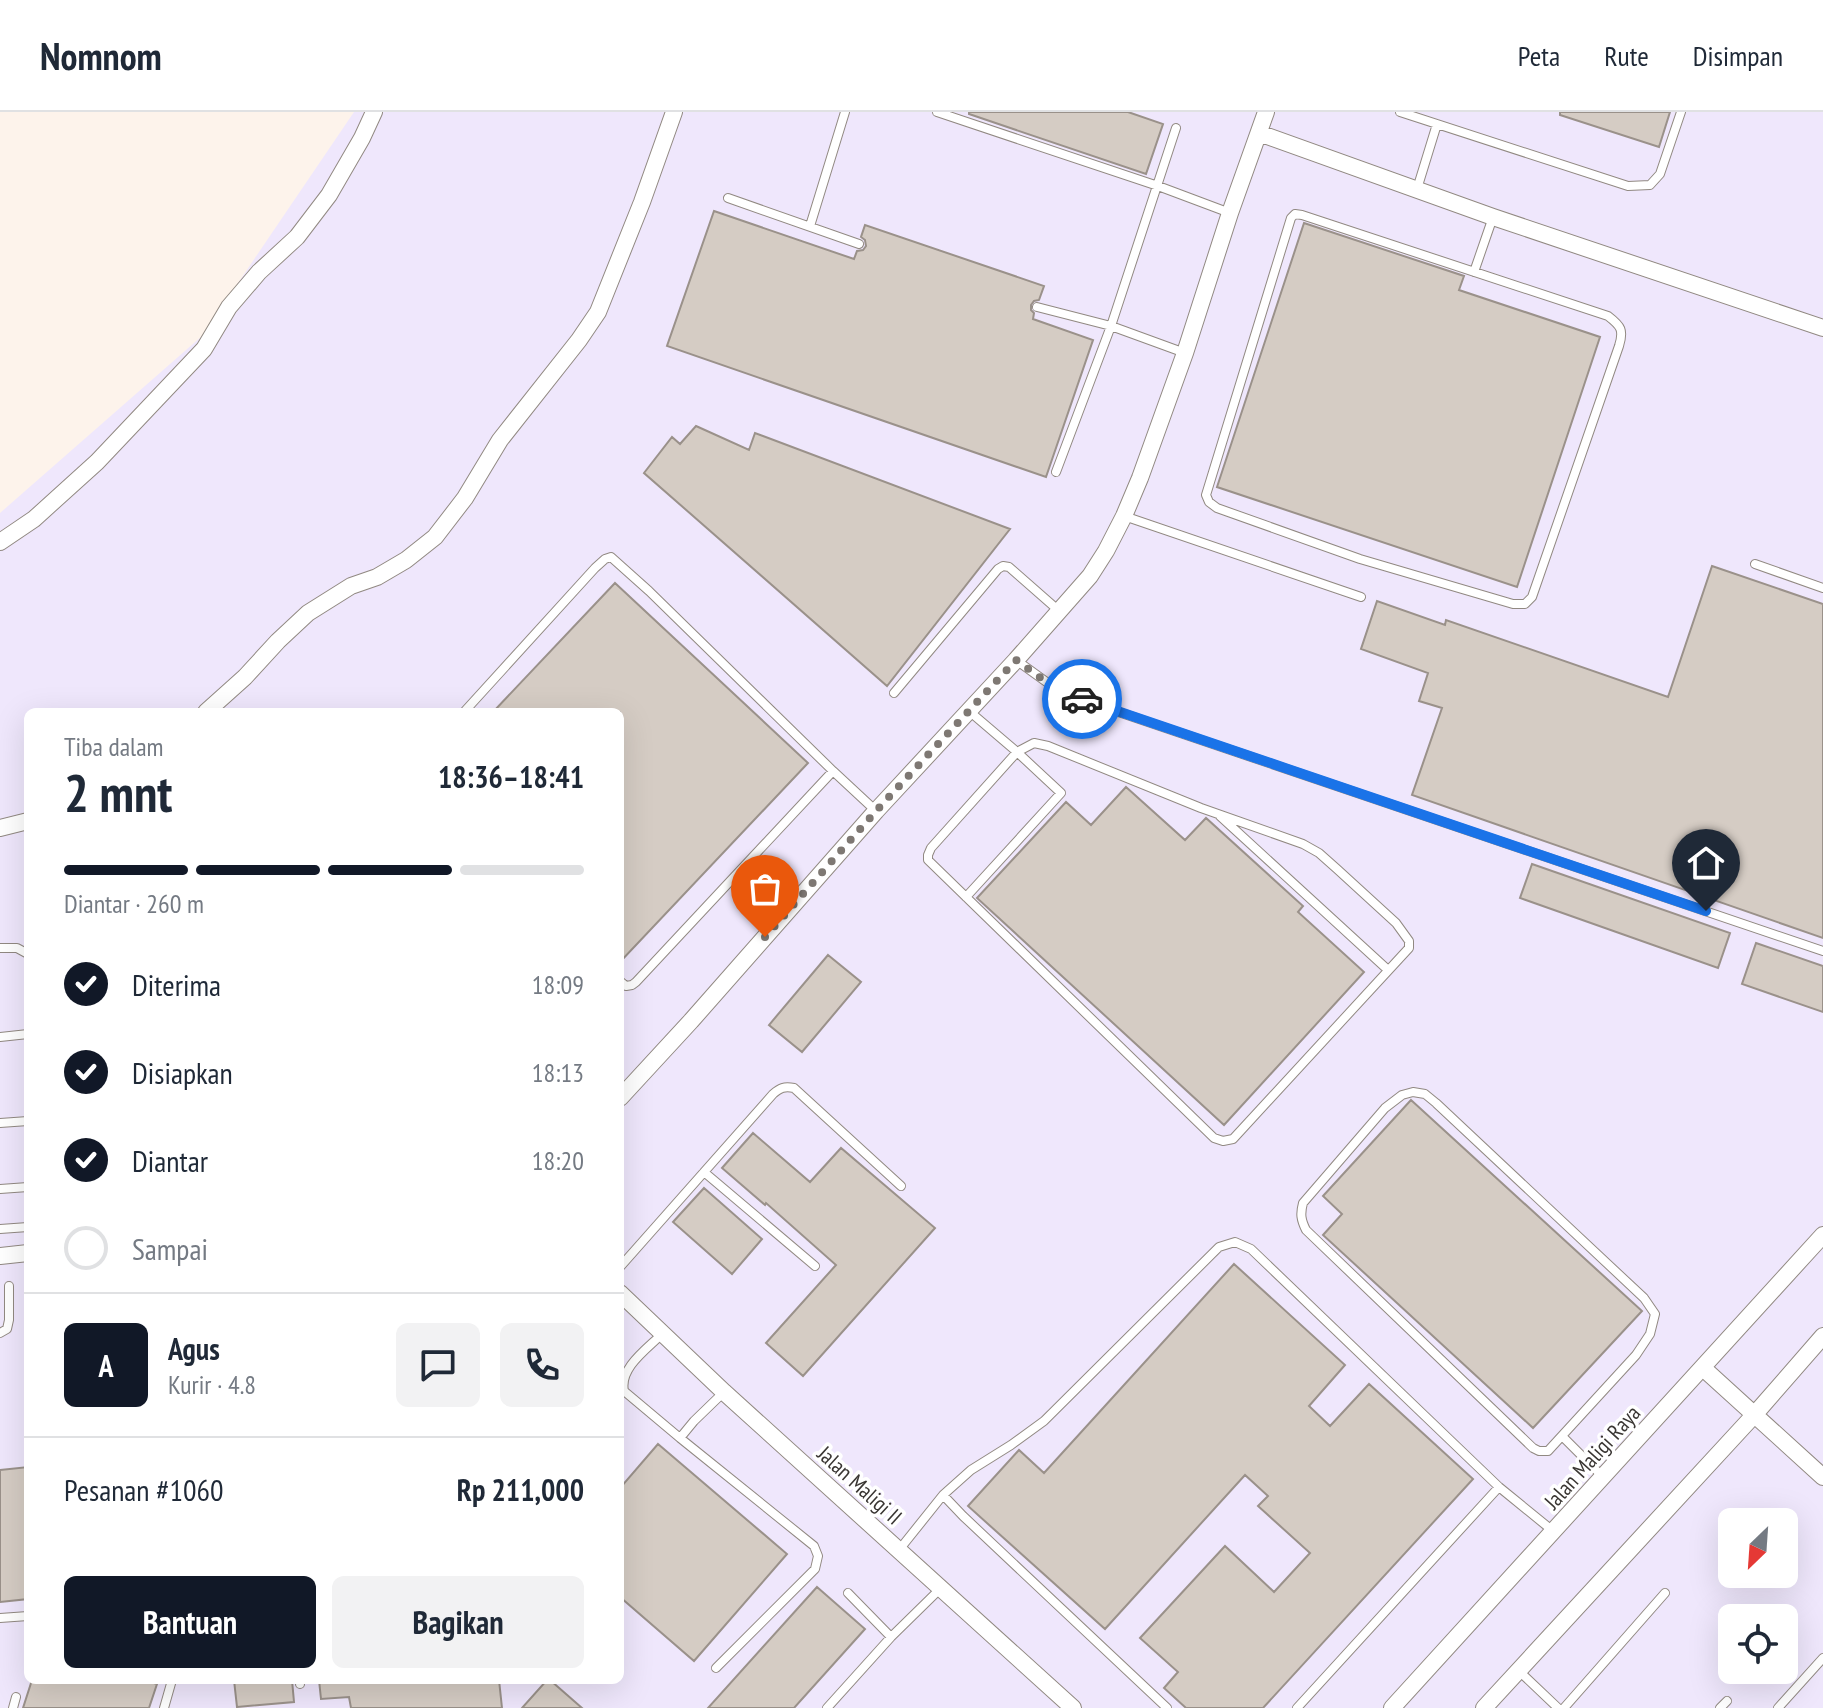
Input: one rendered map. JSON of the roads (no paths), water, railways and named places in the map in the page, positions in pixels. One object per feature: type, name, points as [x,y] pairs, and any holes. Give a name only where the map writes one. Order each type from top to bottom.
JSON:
[{"type":"street","points":[[0,542],[34,519],[97,462],[204,349],[229,307],[259,272],[297,237],[329,195],[374,112]]},
{"type":"street","points":[[210,708],[308,613],[351,586],[377,577],[406,560],[435,537],[465,498],[500,440],[598,312],[674,112]]},
{"type":"street","points":[[624,1094],[1090,576],[1124,516],[1185,353],[1266,112]]},
{"type":"street","points":[[1259,133],[1493,217],[1823,328]]},
{"type":"street","points":[[0,828],[24,822]]},
{"type":"street","name":"Jalan Maligi Raya","points":[[1392,1708],[1823,1235]]},
{"type":"street","points":[[0,1256],[24,1253]]},
{"type":"street","name":"Jalan Maligi II","points":[[624,1297],[724,1392],[1073,1708]]},
{"type":"street","points":[[1484,1708],[1823,1336]]},
{"type":"street","points":[[1703,1368],[1823,1477]]},
{"type":"lane","points":[[810,226],[845,112]]},
{"type":"lane","points":[[937,112],[1230,213]]},
{"type":"lane","points":[[1400,112],[1628,186],[1650,185],[1660,174],[1681,112]]},
{"type":"lane","points":[[1417,189],[1437,124]]},
{"type":"lane","points":[[1056,472],[1111,326],[1176,128]]},
{"type":"lane","points":[[728,198],[859,244]]},
{"type":"lane","points":[[1295,214],[1474,272],[1608,316],[1619,325],[1622,336],[1532,597],[1525,604],[1513,604],[1360,559],[1217,508],[1209,502],[1206,495],[1291,218],[1295,214]]},
{"type":"lane","points":[[1474,272],[1493,217]]},
{"type":"lane","points":[[1037,307],[1111,326],[1185,353]]},
{"type":"lane","points":[[1124,516],[1361,597]]},
{"type":"lane","points":[[468,708],[595,568],[605,559],[614,557],[876,811]]},
{"type":"lane","points":[[1755,564],[1823,588]]},
{"type":"lane","points":[[894,693],[1003,566],[1009,567],[1058,610]]},
{"type":"lane","points":[[1016,660],[1052,686],[1092,703],[1823,951]]},
{"type":"lane","points":[[966,897],[1061,793],[969,711]]},
{"type":"lane","points":[[1034,743],[1048,746],[1217,814],[1284,836],[1319,853],[1396,923],[1407,937],[1410,945],[1233,1139],[1223,1141],[1214,1138],[931,863],[929,850],[1017,752],[1034,743]]},
{"type":"lane","points":[[624,984],[636,982],[833,771]]},
{"type":"lane","points":[[1217,814],[1388,970]]},
{"type":"lane","points":[[0,948],[17,948],[24,952]]},
{"type":"lane","points":[[0,1037],[24,1034]]},
{"type":"lane","points":[[624,1262],[773,1094],[786,1086],[794,1088],[901,1186]]},
{"type":"lane","points":[[1413,1092],[1425,1094],[1436,1103],[1644,1298],[1655,1314],[1650,1334],[1636,1355],[1562,1436],[1548,1451],[1533,1448],[1306,1230],[1300,1212],[1303,1203],[1385,1108],[1402,1095],[1413,1092]]},
{"type":"lane","points":[[0,1123],[24,1121]]},
{"type":"lane","points":[[704,1172],[815,1266]]},
{"type":"lane","points":[[0,1189],[24,1187]]},
{"type":"lane","points":[[0,1229],[24,1227]]},
{"type":"lane","points":[[899,1550],[943,1495],[971,1470],[1044,1421],[1219,1247],[1235,1242],[1251,1249],[1499,1487],[1553,1532]]},
{"type":"lane","points":[[0,1333],[7,1329],[9,1320],[9,1286]]},
{"type":"lane","points":[[624,1378],[629,1367],[662,1334]]},
{"type":"lane","points":[[624,1391],[814,1546],[818,1556],[815,1569],[716,1668]]},
{"type":"lane","points":[[680,1438],[724,1392]]},
{"type":"lane","points":[[1562,1436],[1602,1476]]},
{"type":"lane","points":[[1297,1708],[1499,1487]]},
{"type":"lane","points":[[943,1495],[1167,1708]]},
{"type":"lane","points":[[827,1708],[891,1637],[942,1588]]},
{"type":"lane","points":[[848,1593],[891,1637]]},
{"type":"lane","points":[[1564,1708],[1665,1593]]},
{"type":"lane","points":[[0,1618],[24,1616]]},
{"type":"lane","points":[[1778,1708],[1823,1658]]},
{"type":"lane","points":[[1517,1670],[1558,1708]]},
{"type":"lane","points":[[164,1708],[171,1684]]},
{"type":"lane","points":[[13,1708],[16,1697]]}]
